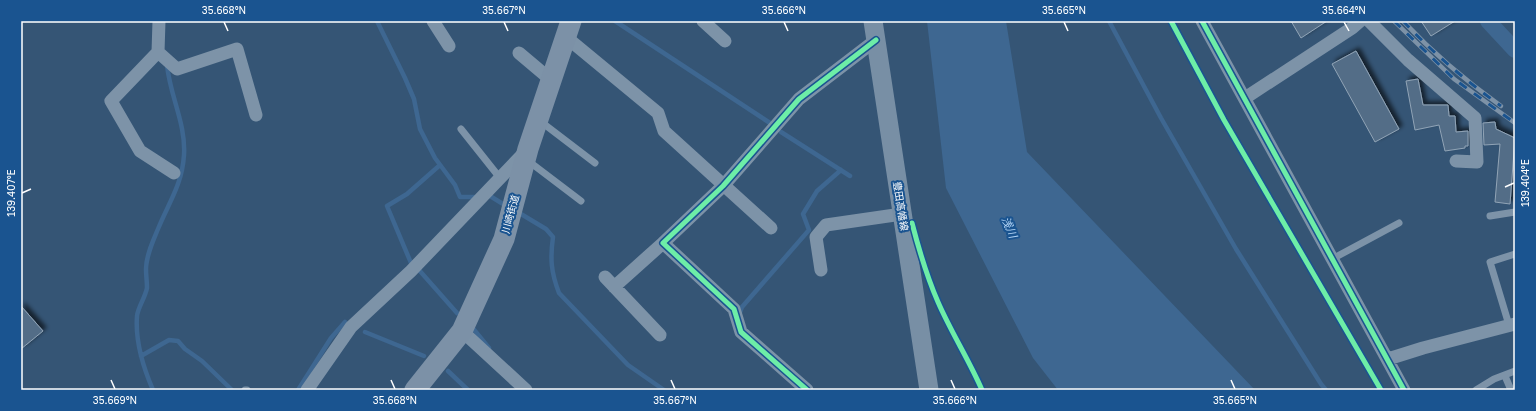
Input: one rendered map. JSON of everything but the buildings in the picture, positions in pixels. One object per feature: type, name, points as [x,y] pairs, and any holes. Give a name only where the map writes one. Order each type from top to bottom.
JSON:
[{"type":"main road","name":"豊田高幡線","points":[[873,21],[929,390]]},
{"type":"main road","name":"川崎街道","points":[[415,390],[462,331],[504,239],[527,154],[569,29]]},
{"type":"street","points":[[159,21],[158,52],[111,101],[140,150],[174,173]]},
{"type":"street","points":[[433,21],[449,46]]},
{"type":"street","points":[[703,21],[725,41]]},
{"type":"street","points":[[1202,21],[1404,390]]},
{"type":"street","points":[[1244,98],[1352,28],[1360,21]]},
{"type":"street","points":[[1369,21],[1408,60],[1475,118],[1477,162],[1456,161]]},
{"type":"street","points":[[569,29],[658,114],[664,131],[771,228]]},
{"type":"street","points":[[614,287],[723,186],[799,99],[876,40]]},
{"type":"street","points":[[158,52],[177,69],[236,49],[256,115]]},
{"type":"street","points":[[519,53],[551,80]]},
{"type":"street","points":[[307,390],[351,327],[411,271],[500,178],[527,154]]},
{"type":"street","points":[[821,270],[816,238],[826,225],[902,214]]},
{"type":"street","points":[[663,243],[734,309],[740,332],[807,390]]},
{"type":"street","points":[[605,277],[660,336]]},
{"type":"street","points":[[1388,359],[1512,325]]},
{"type":"street","points":[[462,331],[526,390]]},
{"type":"lane","points":[[538,119],[595,163]]},
{"type":"lane","points":[[461,129],[500,178]]},
{"type":"lane","points":[[527,154],[581,201]]},
{"type":"lane","points":[[1490,216],[1515,212]]},
{"type":"lane","points":[[1332,258],[1399,223]]},
{"type":"lane","points":[[1512,325],[1490,262],[1515,254]]},
{"type":"lane","points":[[1476,390],[1494,378],[1515,372]]},
{"type":"lane","points":[[1505,376],[1511,390]]},
{"type":"water","name":"浅川","points":[[927,21],[1006,21],[1027,152],[1255,390],[1058,390],[1033,358],[946,188]]},
{"type":"waterway","points":[[377,21],[414,99],[420,129],[435,158],[455,185],[460,197],[475,197]]},
{"type":"waterway","points":[[615,21],[770,123]]},
{"type":"waterway","points":[[1109,21],[1161,118],[1236,249],[1326,390]]},
{"type":"waterway","points":[[1488,21],[1515,50]]},
{"type":"waterway","points":[[153,390],[140,354],[137,335],[137,316],[147,288],[146,264],[148,254],[178,184],[183,166],[184,155],[183,132],[171,88],[167,65]]},
{"type":"waterway","points":[[781,132],[850,176]]},
{"type":"waterway","points":[[411,263],[387,206],[407,194],[440,165]]},
{"type":"waterway","points":[[739,315],[742,307],[809,230],[803,214],[817,191],[841,170]]},
{"type":"waterway","points":[[490,196],[503,204]]},
{"type":"waterway","points":[[521,214],[546,229],[553,237],[552,265],[554,278],[559,293],[628,365],[664,390]]},
{"type":"waterway","points":[[419,270],[457,313]]},
{"type":"waterway","points":[[298,390],[331,338],[345,322]]},
{"type":"waterway","points":[[471,326],[489,348]]},
{"type":"waterway","points":[[365,332],[424,356]]},
{"type":"waterway","points":[[141,356],[169,340],[178,341],[185,349],[202,361],[232,390]]},
{"type":"waterway","points":[[448,371],[468,390]]},
{"type":"railway","points":[[1394,21],[1454,79],[1515,123]]},
{"type":"railway","points":[[1403,21],[1450,66],[1501,106]]},
{"type":"cycle path","points":[[1171,21],[1224,120],[1381,390]]},
{"type":"cycle path","points":[[1202,21],[1404,390]]},
{"type":"cycle path","points":[[807,390],[741,332],[734,309],[663,243],[723,186],[799,99],[876,40]]},
{"type":"cycle path","points":[[912,223],[934,293],[982,390]]}]
